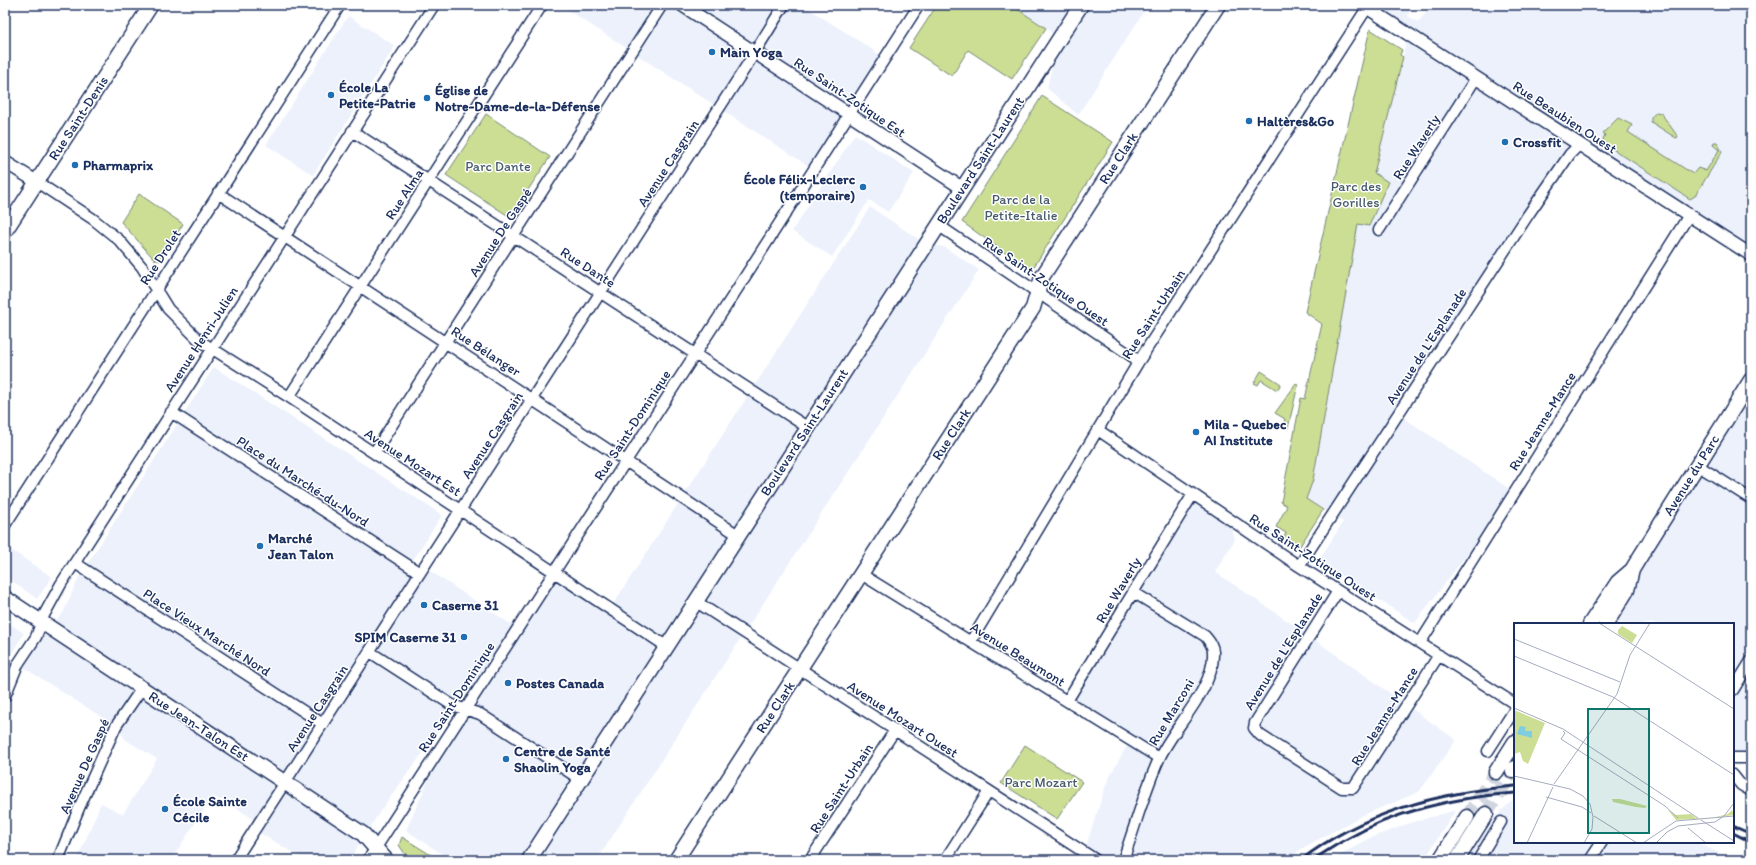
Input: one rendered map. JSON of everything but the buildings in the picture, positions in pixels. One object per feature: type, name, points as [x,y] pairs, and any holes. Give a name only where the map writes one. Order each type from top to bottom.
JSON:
[{"type":"main road","name":"Rue Saint-Denis","points":[[5,231],[151,5]]},
{"type":"main road","name":"Boulevard Saint-Laurent","points":[[529,860],[807,427],[1081,5]]},
{"type":"main road","name":"Rue Clark","points":[[676,860],[1033,308],[1042,277],[1218,5]]},
{"type":"main road","name":"Avenue du Parc","points":[[1591,623],[1618,582],[1632,570],[1751,380]]},
{"type":"main road","name":"Avenue du Parc","points":[[1607,623],[1627,590],[1632,570]]},
{"type":"main road","name":"Rue Jean-Talon Est","points":[[5,598],[363,834],[386,860]]},
{"type":"main road","points":[[1496,772],[1514,744]]},
{"type":"main road","points":[[1457,860],[1486,814]]},
{"type":"main road","points":[[1440,860],[1467,817]]},
{"type":"street","name":"Rue Drolet","points":[[5,525],[340,5]]},
{"type":"street","name":"Avenue Henri-Julien","points":[[5,696],[18,664],[36,637],[51,602],[75,563],[434,5]]},
{"type":"street","name":"Rue Alma","points":[[288,397],[542,5]]},
{"type":"street","name":"Avenue De Gaspé","points":[[374,453],[662,5]]},
{"type":"street","name":"Rue Saint-Zotique Est","points":[[682,5],[962,188]]},
{"type":"street","name":"Avenue Casgrain","points":[[235,860],[756,52],[784,5]]},
{"type":"street","name":"Rue Saint-Dominique","points":[[368,860],[919,5]]},
{"type":"street","name":"Rue Beaubien Ouest","points":[[1365,7],[1751,255]]},
{"type":"street","name":"Rue Saint-Urbain","points":[[971,641],[1139,361],[1365,7]]},
{"type":"street","name":"Rue Waverly","points":[[1379,230],[1476,78]]},
{"type":"street","name":"Rue Dante","points":[[352,131],[807,427]]},
{"type":"street","name":"Avenue de L'Esplanade","points":[[1299,566],[1528,215],[1570,154],[1580,145]]},
{"type":"street","points":[[5,162],[109,231],[138,262],[156,290]]},
{"type":"street","name":"Rue Bélanger","points":[[218,194],[738,534]]},
{"type":"street","name":"Rue Jeanne-Mance","points":[[1420,643],[1689,215]]},
{"type":"street","name":"Rue Saint-Zotique Ouest","points":[[938,225],[1139,361]]},
{"type":"street","name":"Avenue Mozart Est","points":[[156,290],[178,320],[200,341],[374,453],[666,646]]},
{"type":"street","name":"Place du Marché-du-Nord","points":[[171,412],[420,573]]},
{"type":"street","name":"Rue Saint-Zotique Ouest","points":[[1098,430],[1299,566],[1514,703]]},
{"type":"street","points":[[1697,465],[1751,499]]},
{"type":"street","name":"Rue Waverly","points":[[1067,701],[1193,494]]},
{"type":"street","name":"Place Vieux Marché Nord","points":[[75,563],[324,724]]},
{"type":"street","name":"Avenue Beaumont","points":[[861,574],[1159,758]]},
{"type":"street","name":"Avenue de L'Esplanade","points":[[1338,591],[1256,718],[1254,728],[1260,735],[1342,788],[1350,789]]},
{"type":"street","name":"Rue Marconi","points":[[1123,860],[1159,758],[1202,691],[1213,652],[1210,643],[1205,636],[1133,592]]},
{"type":"street","name":"Avenue Mozart Ouest","points":[[695,601],[1096,860]]},
{"type":"street","points":[[370,652],[452,705],[480,714],[580,779]]},
{"type":"street","name":"Rue Jeanne-Mance","points":[[1350,789],[1356,785],[1439,655]]},
{"type":"street","points":[[1734,688],[1751,661]]},
{"type":"street","name":"Avenue De Gaspé","points":[[58,860],[79,808],[116,726],[142,688]]},
{"type":"street","points":[[1488,751],[1514,711]]},
{"type":"street","name":"Rue Saint-Urbain","points":[[810,860],[895,730]]},
{"type":"street","points":[[1734,758],[1751,758]]},
{"type":"street","points":[[1734,776],[1741,785],[1751,791]]},
{"type":"street","points":[[945,860],[989,791]]},
{"type":"street","points":[[1478,860],[1501,822]]},
{"type":"street","points":[[1590,860],[1601,843]]},
{"type":"shaded area","points":[[560,5],[803,5],[885,58],[813,169]]},
{"type":"shaded area","points":[[1011,5],[1148,5],[1078,115],[1047,88],[1058,41],[1047,28]]},
{"type":"shaded area","points":[[1363,5],[1411,5],[1408,16],[1418,22],[1433,5],[1751,5],[1751,255],[1579,145],[1398,414],[1514,492],[1415,623],[1321,563],[1319,560],[1343,522],[1306,499],[1313,480],[1358,224],[1369,226],[1388,183],[1374,173],[1407,38]]},
{"type":"shaded area","name":"École La Petite-Patrie","points":[[348,16],[395,46],[313,175],[266,145]]},
{"type":"shaded area","name":"École Félix-Leclerc (temporaire)","points":[[855,134],[914,173],[888,212],[869,200],[832,257],[792,231]]},
{"type":"shaded area","points":[[870,207],[926,244],[944,247],[979,270],[597,860],[451,860],[406,830],[457,717],[553,572],[610,609]]},
{"type":"shaded area","points":[[214,367],[442,515],[413,560],[515,627],[381,810],[349,860],[305,860],[255,830],[252,818],[224,800],[219,800],[213,796],[171,860],[77,860],[101,803],[123,814],[157,759],[126,740],[116,726],[18,664],[63,613],[79,577]]},
{"type":"shaded area","points":[[1751,380],[1751,752],[1734,752],[1734,623],[1605,623]]},
{"type":"shaded area","points":[[1193,494],[1232,521],[1234,541],[1215,572],[1301,630],[1456,740],[1419,792],[1361,816],[1301,849],[1288,860],[1079,860],[1084,852],[1107,782],[1130,740],[1067,701]]},
{"type":"shaded area","points":[[5,546],[52,577],[37,599],[5,576]]},
{"type":"shaded area","points":[[5,621],[24,633],[5,665]]},
{"type":"shaded area","points":[[1514,800],[1514,843],[1698,843],[1733,860],[1465,860],[1501,811]]},
{"type":"shaded area","points":[[1456,810],[1424,860],[1332,860],[1370,838],[1410,823]]},
{"type":"green space","points":[[937,5],[1011,5],[1046,28],[1012,79],[968,50],[952,76],[909,48]]},
{"type":"green space","name":"Parc des Gorilles","points":[[1370,29],[1402,50],[1400,55],[1403,57],[1374,173],[1388,182],[1369,226],[1358,224],[1313,480],[1306,499],[1323,510],[1300,546],[1295,547],[1283,539],[1286,533],[1276,527],[1287,506],[1281,502],[1301,398],[1305,399],[1322,324],[1305,312]]},
{"type":"green space","name":"Parc de la Petite-Italie","points":[[1042,96],[1113,142],[1033,268],[1028,269],[962,222]]},
{"type":"green space","points":[[1656,112],[1661,113],[1678,137],[1676,138],[1651,122],[1651,118]]},
{"type":"green space","name":"Parc Dante","points":[[486,114],[550,157],[510,217],[446,175]]},
{"type":"green space","points":[[1618,118],[1632,125],[1628,132],[1693,174],[1698,168],[1706,171],[1719,150],[1713,145],[1714,142],[1717,142],[1722,152],[1695,196],[1690,199],[1605,144],[1603,139],[1605,135],[1603,133]]},
{"type":"green space","points":[[139,194],[183,224],[160,261],[154,259],[121,222]]},
{"type":"green space","points":[[1261,371],[1281,384],[1277,390],[1261,380],[1258,385],[1254,383]]},
{"type":"green space","points":[[1296,384],[1298,385],[1288,428],[1283,425],[1285,419],[1275,413]]},
{"type":"green space","name":"Parc Mozart","points":[[1025,745],[1082,782],[1057,819],[1001,783]]},
{"type":"green space","points":[[402,837],[439,860],[409,860],[399,845]]},
{"type":"tunnel","points":[[1486,814],[1513,771]]},
{"type":"tunnel","points":[[1467,817],[1496,772]]},
{"type":"railway","points":[[1301,860],[1349,829],[1402,808],[1458,793],[1514,786]]},
{"type":"railway","points":[[1313,860],[1366,829],[1407,813],[1450,802],[1514,793]]},
{"type":"railway","points":[[1734,826],[1751,834]]},
{"type":"railway","points":[[1734,834],[1751,842]]},
{"type":"place","name":"Main Yoga","points":[[712,52]]},
{"type":"place","name":"École La Petite-Patrie","points":[[331,95]]},
{"type":"place","name":"Église de Notre-Dame-de-la-Défense","points":[[427,98]]},
{"type":"place","name":"Haltères&Go","points":[[1249,121]]},
{"type":"place","name":"Crossfit","points":[[1505,142]]},
{"type":"place","name":"Pharmaprix","points":[[75,165]]},
{"type":"place","name":"École Félix-Leclerc (temporaire)","points":[[863,187]]},
{"type":"place","name":"Mila - Quebec AI Institute","points":[[1196,432]]},
{"type":"place","name":"Marché Jean Talon","points":[[260,546]]},
{"type":"place","name":"Caserne 31","points":[[424,605]]},
{"type":"place","name":"SPIM Caserne 31","points":[[464,637]]},
{"type":"place","name":"Postes Canada","points":[[508,683]]},
{"type":"place","name":"Centre de Santé Shaolin Yoga","points":[[506,759]]},
{"type":"place","name":"École Sainte Cécile","points":[[165,809]]}]
